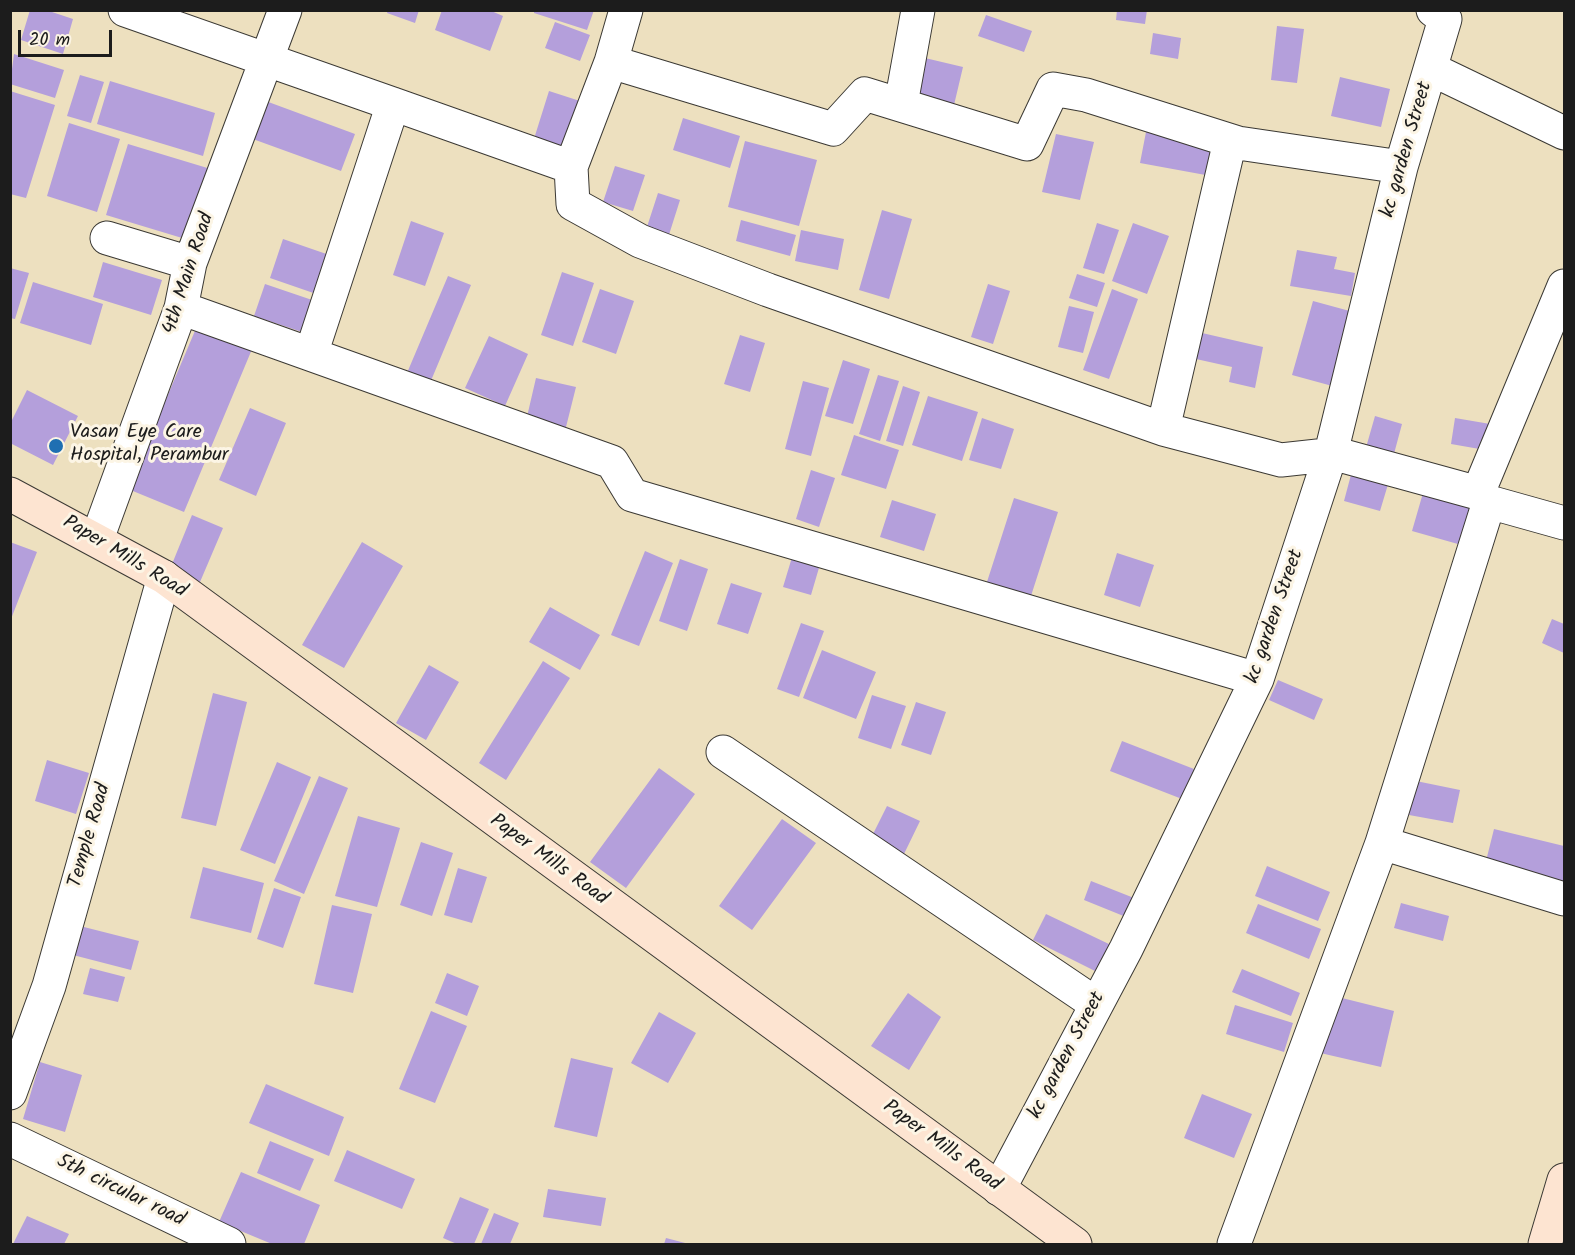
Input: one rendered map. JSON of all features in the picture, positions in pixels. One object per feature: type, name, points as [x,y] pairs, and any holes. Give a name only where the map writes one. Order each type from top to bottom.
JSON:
[{"type":"main road","name":"Paper Mills Road","points":[[10,494],[164,577],[999,1189],[1057,1239]]},
{"type":"main road","points":[[1545,1245],[1564,1180]]},
{"type":"street","points":[[125,10],[267,58],[571,168]]},
{"type":"street","name":"4th Main Road","points":[[97,539],[181,308],[190,263],[285,10]]},
{"type":"street","points":[[626,10],[610,62],[571,168],[573,204],[640,241],[768,291],[1163,429],[1281,460],[1331,453],[1564,523]]},
{"type":"street","points":[[901,104],[918,10]]},
{"type":"street","name":"kc garden Street","points":[[999,1189],[1126,949],[1257,679],[1331,453],[1401,167],[1444,19],[1433,10]]},
{"type":"street","points":[[610,62],[833,129],[865,94],[1027,144],[1053,89],[1086,95],[1230,141],[1401,167]]},
{"type":"street","points":[[1431,69],[1564,133]]},
{"type":"street","points":[[311,354],[393,104]]},
{"type":"street","points":[[1163,429],[1230,141]]},
{"type":"street","points":[[107,238],[190,263]]},
{"type":"street","points":[[1234,1245],[1382,843],[1483,497],[1564,286]]},
{"type":"street","points":[[181,308],[612,462],[632,495],[1257,679]]},
{"type":"street","name":"Temple Road","points":[[10,1093],[49,986],[164,577]]},
{"type":"street","points":[[723,752],[1096,1004]]},
{"type":"street","points":[[1382,843],[1564,899]]},
{"type":"street","name":"5th circular road","points":[[10,1140],[229,1245]]},
{"type":"building","points":[[30,10],[46,10],[73,19],[63,54],[21,40]]},
{"type":"building","points":[[388,10],[419,10],[415,23],[387,13]]},
{"type":"building","points":[[442,10],[489,10],[503,16],[490,51],[435,30]]},
{"type":"building","points":[[534,10],[594,10],[587,30],[534,13]]},
{"type":"building","points":[[1117,10],[1147,10],[1145,24],[1116,20]]},
{"type":"building","points":[[986,15],[1032,31],[1024,52],[978,36]]},
{"type":"building","points":[[555,22],[590,35],[580,61],[545,48]]},
{"type":"building","points":[[1277,26],[1304,29],[1297,83],[1271,80]]},
{"type":"building","points":[[1153,33],[1181,38],[1178,59],[1150,54]]},
{"type":"building","points":[[14,54],[64,70],[55,98],[10,84]]},
{"type":"building","points":[[925,58],[963,67],[954,105],[916,96]]},
{"type":"building","points":[[80,75],[104,82],[91,123],[67,116]]},
{"type":"building","points":[[1340,77],[1390,89],[1381,127],[1331,116]]},
{"type":"building","points":[[110,81],[215,113],[203,156],[97,124]]},
{"type":"building","points":[[10,91],[55,105],[26,198],[10,194]]},
{"type":"building","points":[[549,91],[583,102],[566,153],[533,142]]},
{"type":"building","points":[[263,100],[355,134],[341,171],[250,138]]},
{"type":"building","points":[[683,118],[740,136],[730,168],[673,150]]},
{"type":"building","points":[[69,123],[120,139],[97,212],[47,196]]},
{"type":"building","points":[[1146,132],[1217,146],[1211,176],[1140,163]]},
{"type":"building","points":[[1056,134],[1094,142],[1080,200],[1042,192]]},
{"type":"building","points":[[745,141],[817,160],[799,226],[728,207]]},
{"type":"building","points":[[128,144],[214,170],[192,241],[106,215]]},
{"type":"building","points":[[615,166],[645,175],[633,211],[603,202]]},
{"type":"building","points":[[658,193],[680,200],[667,241],[645,233]]},
{"type":"building","points":[[882,210],[912,219],[889,299],[859,290]]},
{"type":"building","points":[[741,220],[796,235],[790,256],[736,241]]},
{"type":"building","points":[[411,221],[444,233],[425,286],[393,275]]},
{"type":"building","points":[[1097,223],[1119,230],[1104,274],[1083,268]]},
{"type":"building","points":[[1133,223],[1169,236],[1147,294],[1112,281]]},
{"type":"building","points":[[801,230],[844,239],[838,270],[795,261]]},
{"type":"building","points":[[283,239],[338,258],[325,297],[270,278]]},
{"type":"building","points":[[1297,250],[1337,257],[1334,269],[1355,273],[1351,296],[1290,286]]},
{"type":"building","points":[[103,262],[162,280],[151,315],[93,297]]},
{"type":"building","points":[[10,268],[29,273],[15,319],[10,318]]},
{"type":"building","points":[[562,272],[594,283],[573,346],[541,335]]},
{"type":"building","points":[[1077,274],[1105,283],[1097,307],[1069,298]]},
{"type":"building","points":[[448,276],[471,285],[430,383],[407,373]]},
{"type":"building","points":[[33,282],[103,304],[91,345],[20,323]]},
{"type":"building","points":[[265,284],[318,302],[308,334],[254,316]]},
{"type":"building","points":[[988,284],[1010,291],[993,344],[971,337]]},
{"type":"building","points":[[600,289],[634,301],[616,354],[582,342]]},
{"type":"building","points":[[1112,289],[1138,299],[1109,379],[1083,370]]},
{"type":"building","points":[[1313,301],[1357,313],[1336,387],[1292,375]]},
{"type":"building","points":[[1069,306],[1094,312],[1083,353],[1058,347]]},
{"type":"building","points":[[200,319],[255,342],[184,512],[128,489]]},
{"type":"building","points":[[1202,333],[1263,347],[1255,388],[1229,382],[1232,367],[1196,359]]},
{"type":"building","points":[[740,335],[765,343],[750,392],[724,384]]},
{"type":"building","points":[[489,336],[528,354],[505,406],[465,388]]},
{"type":"building","points":[[843,360],[870,369],[853,424],[825,416]]},
{"type":"building","points":[[878,375],[899,381],[880,441],[859,434]]},
{"type":"building","points":[[536,378],[576,387],[565,431],[526,421]]},
{"type":"building","points":[[803,381],[829,388],[811,456],[785,449]]},
{"type":"building","points":[[903,386],[920,392],[903,446],[886,441]]},
{"type":"building","points":[[27,390],[78,416],[53,465],[10,443],[10,424]]},
{"type":"building","points":[[928,396],[978,412],[962,461],[912,445]]},
{"type":"building","points":[[250,408],[286,423],[256,496],[219,480]]},
{"type":"building","points":[[1375,416],[1402,424],[1391,465],[1363,458]]},
{"type":"building","points":[[982,418],[1014,429],[1001,469],[969,460]]},
{"type":"building","points":[[1455,418],[1496,425],[1491,451],[1451,444]]},
{"type":"building","points":[[854,435],[899,450],[886,489],[841,475]]},
{"type":"building","points":[[811,470],[835,478],[819,527],[796,519]]},
{"type":"building","points":[[1352,471],[1389,481],[1380,511],[1344,501]]},
{"type":"building","points":[[1425,486],[1485,503],[1472,548],[1412,531]]},
{"type":"building","points":[[1014,498],[1058,512],[1030,599],[986,585]]},
{"type":"building","points":[[892,500],[936,514],[924,551],[880,537]]},
{"type":"building","points":[[192,515],[223,528],[200,582],[170,569]]},
{"type":"building","points":[[10,542],[37,552],[11,619],[10,619]]},
{"type":"building","points":[[362,542],[403,566],[344,668],[302,645]]},
{"type":"building","points":[[645,551],[673,563],[639,646],[611,635]]},
{"type":"building","points":[[1117,553],[1154,565],[1140,607],[1104,595]]},
{"type":"building","points":[[793,554],[821,561],[811,595],[783,587]]},
{"type":"building","points":[[680,559],[708,569],[687,631],[659,621]]},
{"type":"building","points":[[731,583],[762,593],[748,634],[717,624]]},
{"type":"building","points":[[550,607],[600,635],[580,670],[529,642]]},
{"type":"building","points":[[1552,619],[1564,624],[1564,653],[1542,643]]},
{"type":"building","points":[[801,623],[824,631],[799,697],[777,689]]},
{"type":"building","points":[[822,650],[876,672],[856,719],[803,698]]},
{"type":"building","points":[[543,661],[570,678],[506,780],[479,763]]},
{"type":"building","points":[[429,665],[459,682],[426,740],[396,723]]},
{"type":"building","points":[[1278,680],[1323,699],[1314,720],[1269,700]]},
{"type":"building","points":[[213,693],[247,702],[216,826],[181,818]]},
{"type":"building","points":[[872,695],[906,706],[891,749],[858,738]]},
{"type":"building","points":[[916,702],[946,712],[931,755],[901,745]]},
{"type":"building","points":[[1122,741],[1194,769],[1182,799],[1110,771]]},
{"type":"building","points":[[47,760],[89,773],[76,814],[35,801]]},
{"type":"building","points":[[277,762],[311,777],[275,864],[240,850]]},
{"type":"building","points":[[659,768],[695,794],[626,888],[590,862]]},
{"type":"building","points":[[319,776],[348,788],[304,894],[274,881]]},
{"type":"building","points":[[1416,781],[1460,790],[1453,823],[1409,815]]},
{"type":"building","points":[[887,806],[920,821],[904,854],[871,838]]},
{"type":"building","points":[[358,816],[400,828],[377,907],[335,896]]},
{"type":"building","points":[[782,819],[816,843],[752,930],[719,906]]},
{"type":"building","points":[[1494,829],[1564,846],[1564,883],[1485,865]]},
{"type":"building","points":[[421,842],[453,853],[432,916],[400,905]]},
{"type":"building","points":[[1267,866],[1330,892],[1318,921],[1255,896]]},
{"type":"building","points":[[203,867],[264,883],[251,933],[190,918]]},
{"type":"building","points":[[458,868],[487,877],[472,923],[444,915]]},
{"type":"building","points":[[1091,881],[1134,898],[1126,917],[1084,900]]},
{"type":"building","points":[[274,888],[301,897],[283,948],[257,939]]},
{"type":"building","points":[[1401,903],[1449,916],[1443,941],[1394,928]]},
{"type":"building","points":[[1258,904],[1321,929],[1309,959],[1246,933]]},
{"type":"building","points":[[332,905],[372,914],[353,993],[314,984]]},
{"type":"building","points":[[1046,914],[1111,945],[1097,972],[1033,940]]},
{"type":"building","points":[[80,926],[139,941],[131,970],[73,955]]},
{"type":"building","points":[[90,968],[125,977],[118,1002],[83,994]]},
{"type":"building","points":[[1242,969],[1300,993],[1291,1016],[1232,992]]},
{"type":"building","points":[[447,973],[479,986],[467,1016],[435,1003]]},
{"type":"building","points":[[908,993],[941,1017],[909,1070],[871,1046]]},
{"type":"building","points":[[1330,995],[1394,1011],[1381,1067],[1316,1052]]},
{"type":"building","points":[[1235,1005],[1293,1023],[1284,1052],[1226,1034]]},
{"type":"building","points":[[431,1011],[467,1026],[435,1103],[399,1089]]},
{"type":"building","points":[[659,1012],[696,1033],[668,1083],[631,1063]]},
{"type":"building","points":[[571,1058],[613,1068],[597,1137],[554,1127]]},
{"type":"building","points":[[40,1062],[82,1075],[65,1132],[23,1119]]},
{"type":"building","points":[[266,1084],[344,1117],[329,1156],[249,1123]]},
{"type":"building","points":[[1202,1094],[1252,1114],[1234,1158],[1184,1138]]},
{"type":"building","points":[[270,1141],[314,1159],[300,1191],[257,1173]]},
{"type":"building","points":[[347,1150],[415,1179],[402,1209],[334,1181]]},
{"type":"building","points":[[241,1172],[320,1205],[304,1244],[272,1244],[219,1222]]},
{"type":"building","points":[[548,1189],[606,1198],[601,1226],[543,1217]]},
{"type":"building","points":[[460,1197],[489,1209],[474,1244],[457,1244],[443,1238]]},
{"type":"building","points":[[494,1213],[519,1223],[510,1244],[481,1244]]},
{"type":"building","points":[[27,1216],[69,1234],[64,1244],[13,1244]]},
{"type":"building","points":[[666,1238],[689,1244],[664,1244]]},
{"type":"place","name":"Vasan Eye Care Hospital, Perambur","points":[[56,446]]}]
